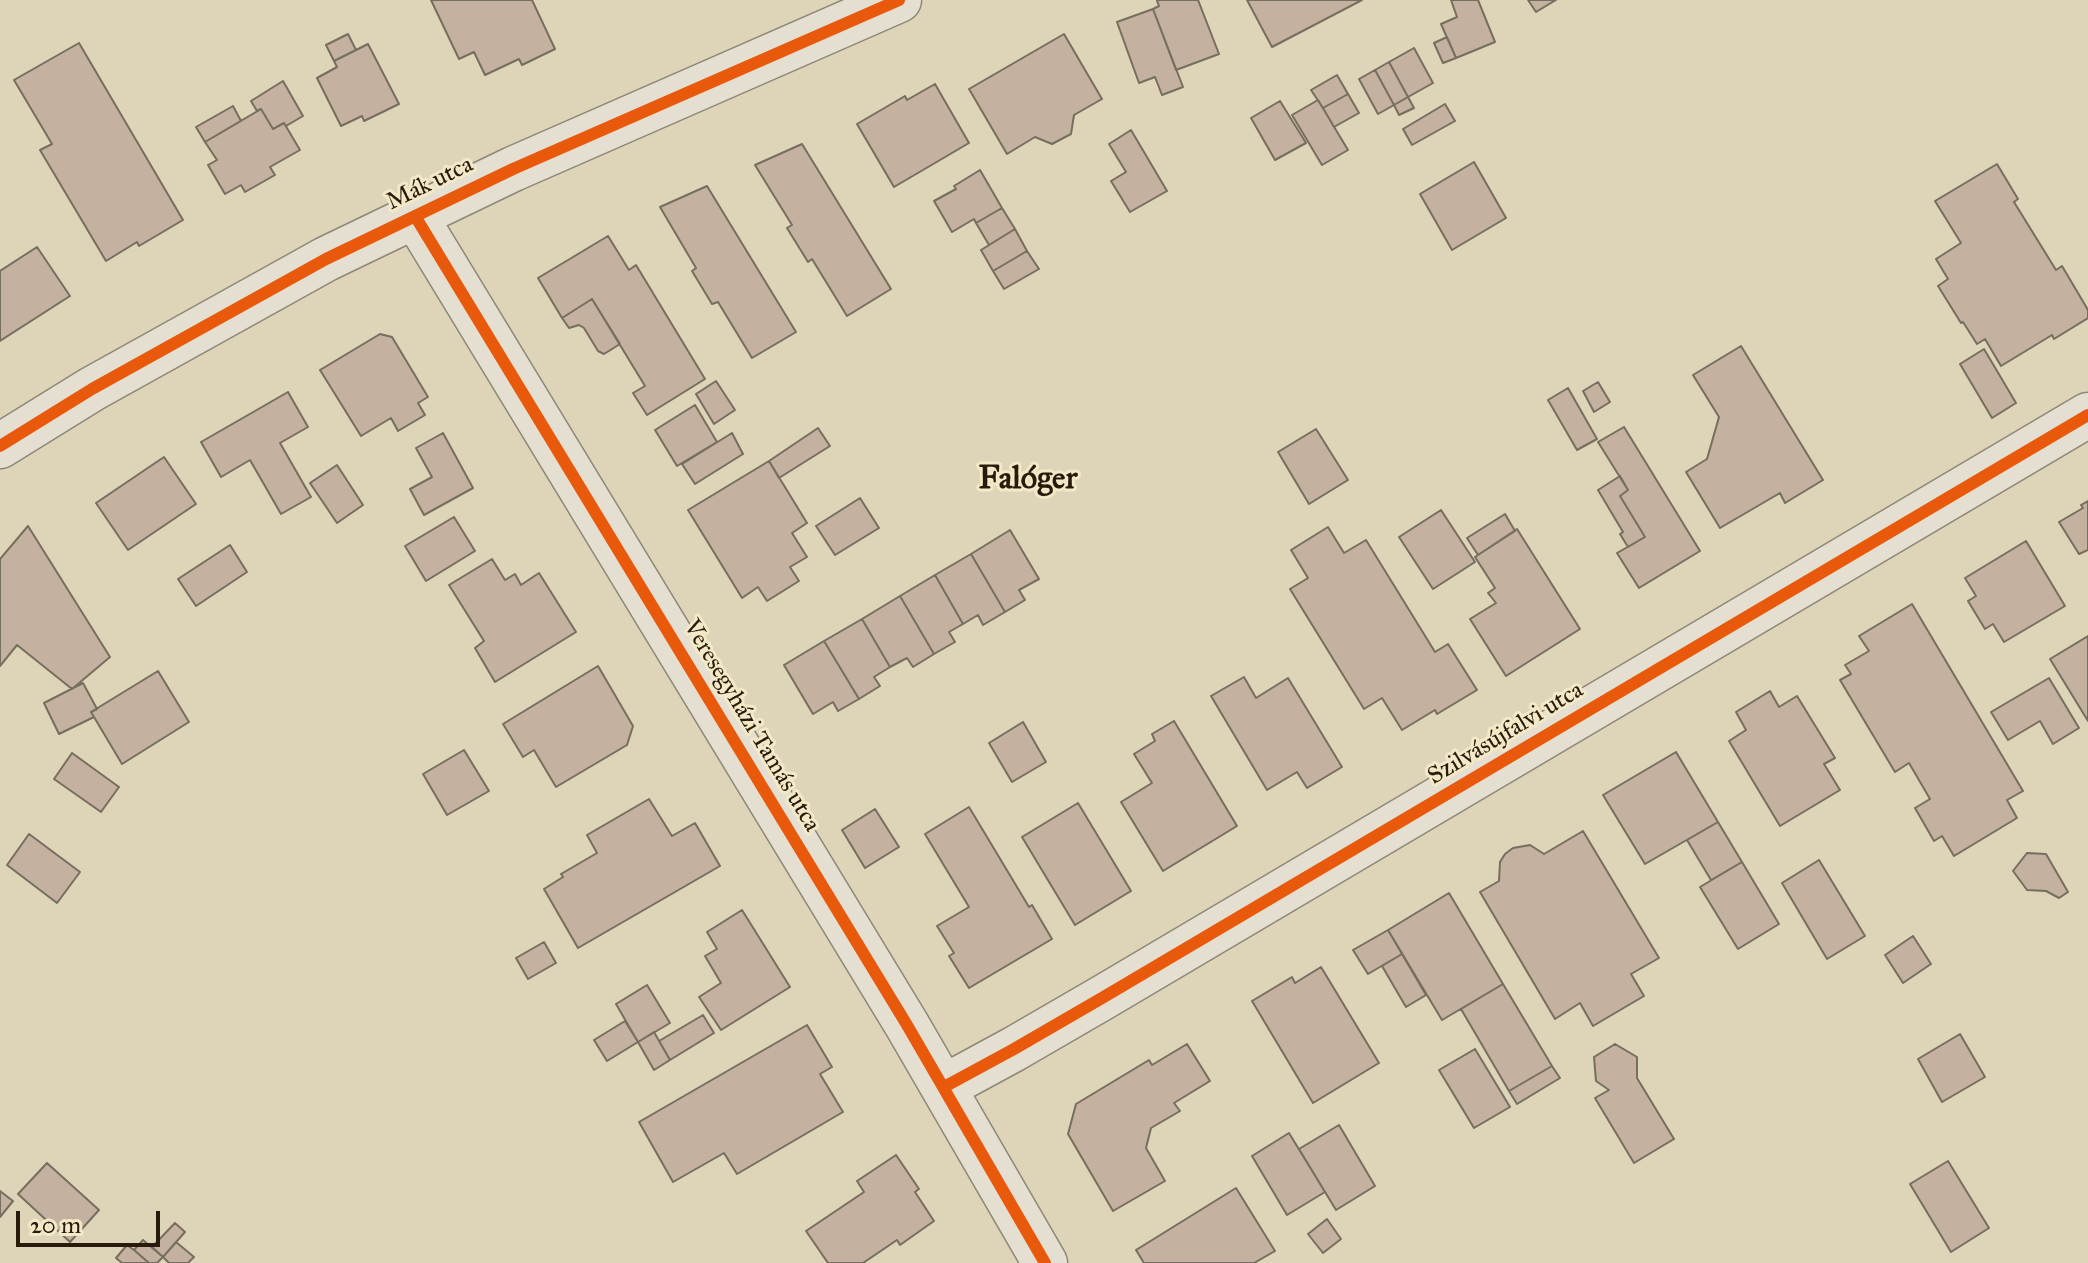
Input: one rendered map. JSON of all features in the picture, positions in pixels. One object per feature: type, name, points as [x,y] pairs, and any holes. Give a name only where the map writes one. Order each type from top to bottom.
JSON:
[{"type":"street","name":"Mák utca","points":[[0,446],[81,396],[326,259],[513,169],[899,0]]},
{"type":"street","name":"Veresegyházi Tamás utca","points":[[415,216],[944,1087],[1045,1263]]},
{"type":"street","name":"Szilvásújfalvi utca","points":[[944,1087],[1089,1005],[2088,415]]},
{"type":"building","points":[[431,0],[532,0],[555,49],[522,65],[519,59],[485,75],[474,52],[459,59]]},
{"type":"building","points":[[1198,0],[1219,54],[1176,70],[1153,9],[1159,6],[1157,1]]},
{"type":"building","points":[[1247,0],[1362,0],[1272,47]]},
{"type":"building","points":[[1451,0],[1478,0],[1495,42],[1456,58],[1441,24],[1457,17]]},
{"type":"building","points":[[1528,0],[1556,0],[1536,12]]},
{"type":"building","points":[[1153,9],[1183,87],[1162,95],[1155,77],[1139,83],[1117,22]]},
{"type":"building","points":[[348,34],[356,50],[334,61],[326,45]]},
{"type":"building","points":[[1064,34],[1102,99],[1074,115],[1071,134],[1052,144],[1035,137],[1007,154],[969,89]]},
{"type":"building","points":[[1447,37],[1456,58],[1443,63],[1434,43]]},
{"type":"building","points":[[79,43],[183,220],[106,261],[40,150],[52,144],[14,80]]},
{"type":"building","points":[[368,44],[399,104],[364,121],[362,116],[341,126],[317,78],[337,67],[334,61]]},
{"type":"building","points":[[1414,48],[1433,83],[1408,97],[1389,62]]},
{"type":"building","points":[[1389,62],[1408,97],[1394,105],[1375,70]]},
{"type":"building","points":[[1375,70],[1394,105],[1378,114],[1359,79]]},
{"type":"building","points":[[1337,75],[1348,94],[1323,108],[1311,90]]},
{"type":"building","points":[[283,81],[303,116],[286,126],[284,123],[273,129],[261,109],[257,111],[251,101]]},
{"type":"building","points":[[935,84],[969,143],[894,187],[857,124],[905,96],[907,100]]},
{"type":"building","points":[[1348,94],[1359,113],[1334,127],[1323,108]]},
{"type":"building","points":[[1408,97],[1414,108],[1399,115],[1394,105]]},
{"type":"building","points":[[1318,100],[1348,150],[1322,165],[1292,115]]},
{"type":"building","points":[[1280,101],[1306,143],[1275,160],[1251,118]]},
{"type":"building","points":[[1445,104],[1455,121],[1412,145],[1403,129]]},
{"type":"building","points":[[233,106],[241,121],[205,142],[196,127]]},
{"type":"building","points":[[261,109],[273,129],[284,123],[300,150],[270,167],[275,175],[245,192],[241,185],[225,194],[208,165],[217,160],[205,142]]},
{"type":"building","points":[[1131,130],[1167,191],[1130,212],[1111,181],[1126,172],[1109,144]]},
{"type":"building","points":[[802,144],[891,289],[847,316],[812,259],[808,262],[787,228],[792,225],[755,165]]},
{"type":"building","points":[[1474,162],[1506,218],[1452,250],[1420,194]]},
{"type":"building","points":[[1997,164],[2018,199],[2014,202],[2056,270],[2062,266],[2088,310],[2088,318],[2054,339],[2052,335],[2001,366],[1985,339],[1977,344],[1938,286],[1948,279],[1936,259],[1961,243],[1935,201]]},
{"type":"building","points":[[980,170],[1002,208],[952,232],[934,201]]},
{"type":"building","points":[[707,186],[796,332],[752,358],[718,302],[712,304],[692,271],[696,268],[660,207]]},
{"type":"building","points":[[1002,208],[1015,229],[989,245],[976,223]]},
{"type":"building","points":[[1015,229],[1027,251],[993,271],[981,250]]},
{"type":"building","points":[[608,236],[629,270],[636,265],[705,379],[647,415],[633,393],[645,386],[592,299],[562,318],[538,278]]},
{"type":"building","points":[[37,247],[70,296],[0,341],[0,271]]},
{"type":"building","points":[[1027,251],[1039,269],[1004,289],[993,271]]},
{"type":"building","points":[[592,299],[620,344],[604,354],[598,351],[584,328],[579,325],[569,328],[562,318]]},
{"type":"building","points":[[380,334],[392,337],[428,397],[418,403],[425,415],[398,431],[391,418],[361,436],[320,370]]},
{"type":"building","points":[[1741,346],[1823,480],[1785,503],[1780,493],[1720,528],[1686,472],[1707,459],[1719,417],[1693,375]]},
{"type":"building","points":[[1984,349],[2016,403],[1992,418],[1960,364]]},
{"type":"building","points":[[716,381],[735,410],[714,424],[696,394]]},
{"type":"building","points":[[1598,382],[1610,402],[1594,412],[1583,391]]},
{"type":"building","points":[[1568,388],[1597,439],[1577,450],[1548,400]]},
{"type":"building","points":[[288,392],[308,427],[280,443],[311,497],[281,514],[250,460],[221,477],[201,442]]},
{"type":"building","points":[[695,405],[717,442],[677,466],[655,430]]},
{"type":"building","points":[[1624,427],[1700,551],[1639,588],[1617,553],[1645,537],[1620,496],[1628,490],[1598,442]]},
{"type":"building","points":[[818,428],[830,446],[779,478],[769,461]]},
{"type":"building","points":[[1316,429],[1348,480],[1309,504],[1278,452]]},
{"type":"building","points":[[443,433],[473,488],[424,515],[410,489],[432,477],[416,448]]},
{"type":"building","points":[[732,433],[743,454],[695,484],[682,464]]},
{"type":"building","points":[[164,457],[196,504],[128,550],[96,503]]},
{"type":"building","points":[[769,461],[807,523],[792,533],[807,557],[790,567],[799,581],[767,601],[758,587],[742,598],[688,510]]},
{"type":"building","points":[[337,465],[363,505],[337,523],[310,483]]},
{"type":"building","points":[[1620,476],[1628,490],[1620,496],[1645,537],[1628,547],[1620,534],[1623,532],[1598,490]]},
{"type":"building","points":[[860,498],[879,528],[835,555],[816,526]]},
{"type":"building","points":[[2088,501],[2088,550],[2079,554],[2059,522],[2083,508],[2081,505]]},
{"type":"building","points":[[1441,510],[1475,562],[1433,589],[1399,537]]},
{"type":"building","points":[[1505,514],[1515,531],[1478,555],[1467,538]]},
{"type":"building","points":[[454,517],[475,551],[426,581],[405,546]]},
{"type":"building","points":[[28,526],[110,657],[72,689],[17,645],[0,666],[0,559]]},
{"type":"building","points":[[1328,527],[1344,553],[1366,540],[1435,652],[1448,644],[1477,690],[1402,730],[1382,698],[1364,709],[1290,589],[1308,578],[1291,550]]},
{"type":"building","points":[[1517,529],[1580,629],[1506,676],[1470,619],[1496,603],[1488,593],[1495,588],[1475,557]]},
{"type":"building","points":[[1010,530],[1039,579],[1019,590],[1025,600],[1005,612],[971,554]]},
{"type":"building","points":[[2026,541],[2065,606],[2004,642],[1993,624],[1985,629],[1968,601],[1976,596],[1965,578]]},
{"type":"building","points":[[230,545],[247,572],[196,606],[178,579]]},
{"type":"building","points":[[971,554],[1005,612],[983,625],[978,615],[963,624],[935,575]]},
{"type":"building","points":[[492,559],[505,580],[515,574],[521,585],[539,573],[576,632],[495,682],[475,648],[484,641],[449,585]]},
{"type":"building","points":[[935,575],[963,624],[949,632],[955,642],[934,654],[900,596]]},
{"type":"building","points":[[900,596],[934,654],[913,667],[907,658],[890,667],[862,619]]},
{"type":"building","points":[[1912,604],[2023,791],[2007,800],[2017,818],[1954,856],[1942,836],[1934,841],[1915,808],[1930,799],[1909,763],[1895,772],[1840,680],[1851,674],[1845,665],[1869,651],[1859,636]]},
{"type":"building","points":[[862,619],[890,667],[874,677],[880,686],[859,699],[824,641]]},
{"type":"building","points":[[2088,636],[2088,721],[2050,659]]},
{"type":"building","points":[[824,641],[859,699],[838,711],[833,702],[813,714],[784,665]]},
{"type":"building","points":[[598,666],[633,726],[627,745],[556,787],[534,750],[523,757],[503,724]]},
{"type":"building","points":[[158,671],[189,722],[122,764],[91,712]]},
{"type":"building","points":[[1244,677],[1256,698],[1288,678],[1342,767],[1307,788],[1297,772],[1267,790],[1211,696]]},
{"type":"building","points":[[2049,678],[2079,728],[2053,744],[2040,721],[2008,740],[1991,712]]},
{"type":"building","points":[[83,683],[97,709],[91,712],[94,717],[59,734],[44,703]]},
{"type":"building","points":[[1770,691],[1779,707],[1797,696],[1835,758],[1824,764],[1840,790],[1780,826],[1729,741],[1746,730],[1736,712]]},
{"type":"building","points":[[1174,721],[1237,826],[1163,871],[1121,802],[1152,783],[1134,754],[1155,741],[1152,734]]},
{"type":"building","points":[[1023,722],[1046,762],[1012,782],[989,743]]},
{"type":"building","points":[[464,750],[489,791],[447,815],[423,774]]},
{"type":"building","points":[[1676,752],[1718,822],[1645,864],[1603,795]]},
{"type":"building","points":[[72,753],[119,787],[101,812],[54,779]]},
{"type":"building","points":[[649,799],[672,836],[695,823],[720,866],[578,948],[544,889],[563,877],[561,874],[597,853],[587,835]]},
{"type":"building","points":[[1078,803],[1131,891],[1075,925],[1022,837]]},
{"type":"building","points":[[969,807],[1029,907],[1032,905],[1052,939],[969,988],[949,956],[954,953],[937,926],[969,907],[925,834]]},
{"type":"building","points":[[875,809],[899,847],[865,868],[842,830]]},
{"type":"building","points":[[1718,822],[1742,862],[1711,880],[1687,840]]},
{"type":"building","points":[[1583,831],[1659,958],[1631,974],[1644,996],[1593,1026],[1580,1003],[1555,1019],[1480,892],[1499,881],[1500,862],[1513,848],[1530,845],[1544,854]]},
{"type":"building","points":[[29,834],[80,872],[57,903],[7,865]]},
{"type":"building","points":[[2027,853],[2046,854],[2068,892],[2059,898],[2046,891],[2027,890],[2013,871]]},
{"type":"building","points":[[1819,860],[1865,936],[1827,959],[1782,883]]},
{"type":"building","points":[[1742,862],[1779,924],[1738,949],[1700,887]]},
{"type":"building","points":[[1449,893],[1503,984],[1442,1020],[1388,930]]},
{"type":"building","points":[[742,910],[790,987],[721,1030],[699,997],[721,983],[705,956],[717,949],[707,932]]},
{"type":"building","points":[[1388,930],[1402,954],[1368,974],[1353,950]]},
{"type":"building","points":[[1913,936],[1931,964],[1903,983],[1885,955]]},
{"type":"building","points":[[544,942],[556,963],[528,979],[516,958]]},
{"type":"building","points":[[1402,954],[1426,995],[1406,1007],[1382,966]]},
{"type":"building","points":[[1321,967],[1379,1063],[1313,1103],[1252,1001],[1292,977],[1295,983]]},
{"type":"building","points":[[1503,984],[1552,1066],[1509,1091],[1461,1009]]},
{"type":"building","points":[[647,985],[670,1023],[638,1042],[616,1004]]},
{"type":"building","points":[[703,1015],[714,1033],[670,1060],[659,1041]]},
{"type":"building","points":[[625,1021],[638,1042],[607,1061],[594,1040]]},
{"type":"building","points":[[807,1025],[832,1067],[820,1074],[843,1112],[737,1174],[724,1153],[673,1182],[639,1122]]},
{"type":"building","points":[[654,1032],[670,1060],[654,1070],[638,1042]]},
{"type":"building","points":[[1960,1034],[1985,1077],[1942,1102],[1918,1059]]},
{"type":"building","points":[[1187,1044],[1210,1081],[1174,1103],[1180,1111],[1151,1128],[1146,1148],[1165,1181],[1113,1211],[1068,1134],[1076,1104],[1149,1060],[1152,1065]]},
{"type":"building","points":[[1615,1044],[1637,1057],[1637,1078],[1674,1139],[1634,1163],[1595,1098],[1609,1090],[1596,1081],[1594,1057]]},
{"type":"building","points":[[1475,1049],[1510,1107],[1474,1128],[1439,1070]]},
{"type":"building","points":[[1552,1066],[1560,1078],[1517,1104],[1509,1091]]},
{"type":"building","points":[[1339,1125],[1375,1186],[1336,1210],[1299,1149]]},
{"type":"building","points":[[1289,1133],[1325,1192],[1287,1215],[1252,1156]]},
{"type":"building","points":[[896,1155],[919,1189],[915,1192],[934,1221],[900,1245],[897,1240],[863,1263],[828,1263],[806,1231],[864,1192],[857,1181]]},
{"type":"building","points":[[1948,1161],[1989,1228],[1951,1252],[1910,1184]]},
{"type":"building","points":[[47,1163],[99,1210],[70,1242],[18,1194]]},
{"type":"building","points":[[1236,1188],[1275,1251],[1254,1263],[1144,1263],[1136,1250]]},
{"type":"building","points":[[0,1191],[13,1201],[0,1217]]},
{"type":"building","points":[[1327,1219],[1341,1239],[1323,1253],[1308,1234]]},
{"type":"building","points":[[175,1223],[185,1232],[163,1257],[152,1247]]},
{"type":"building","points":[[143,1240],[163,1257],[157,1263],[149,1263],[134,1250]]},
{"type":"building","points":[[176,1242],[194,1257],[188,1263],[169,1263],[163,1257]]},
{"type":"building","points":[[127,1245],[149,1263],[122,1263],[116,1258]]},
{"type":"cycle path","points":[[0,446],[92,389],[326,259],[513,169],[899,0]]},
{"type":"cycle path","points":[[415,216],[907,1025],[1045,1263]]},
{"type":"cycle path","points":[[944,1087],[1102,998],[2088,415]]},
{"type":"district","name":"Falóger","points":[[1028,480]]}]
